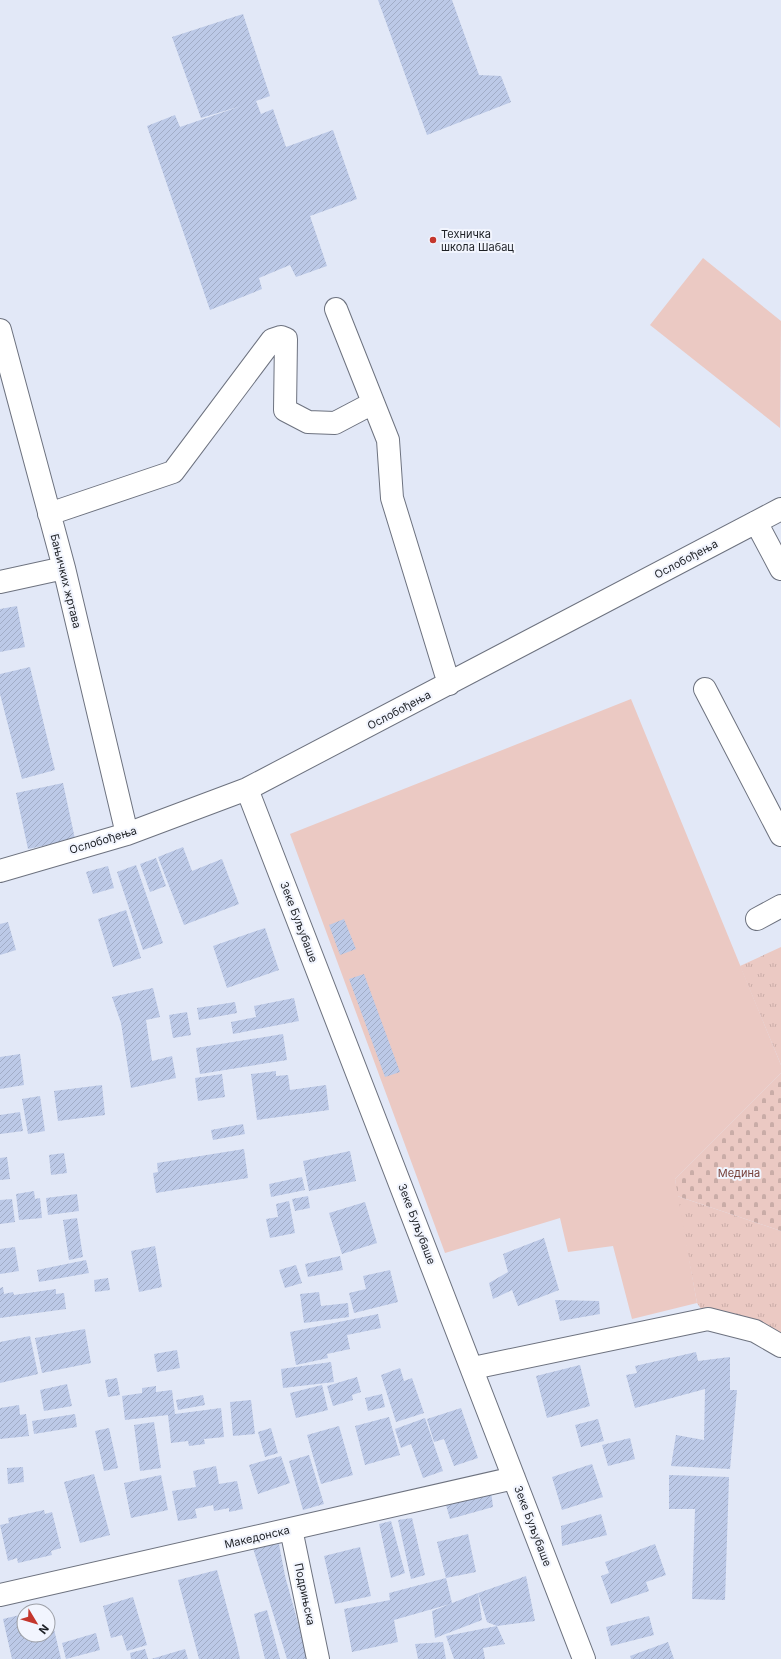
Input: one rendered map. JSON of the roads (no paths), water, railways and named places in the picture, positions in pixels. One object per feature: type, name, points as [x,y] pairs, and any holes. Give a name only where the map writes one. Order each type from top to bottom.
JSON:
[{"type":"street","points":[[336,309],[388,440],[392,498],[449,684]]},
{"type":"street","name":"Бањичких жртава","points":[[0,330],[64,568],[127,834]]},
{"type":"street","points":[[49,514],[173,472],[272,340],[281,337],[286,340],[285,410],[308,422],[335,423],[373,403]]},
{"type":"street","name":"Ослобођења","points":[[0,871],[127,834],[247,790],[781,509]]},
{"type":"street","points":[[756,522],[781,569]]},
{"type":"street","points":[[0,582],[64,568]]},
{"type":"street","points":[[706,689],[781,835]]},
{"type":"street","name":"Зеке Буљубаше","points":[[247,790],[473,1368],[584,1659]]},
{"type":"street","points":[[757,919],[781,906]]},
{"type":"street","points":[[473,1368],[708,1320],[755,1331],[781,1346]]},
{"type":"street","name":"Македонска","points":[[0,1596],[514,1478]]},
{"type":"street","name":"Подрињска","points":[[291,1529],[318,1659]]},
{"type":"place","name":"Техничка школа Шабац","points":[[433,240]]},
{"type":"park label","name":"Медина","points":[[739,1173]]}]
